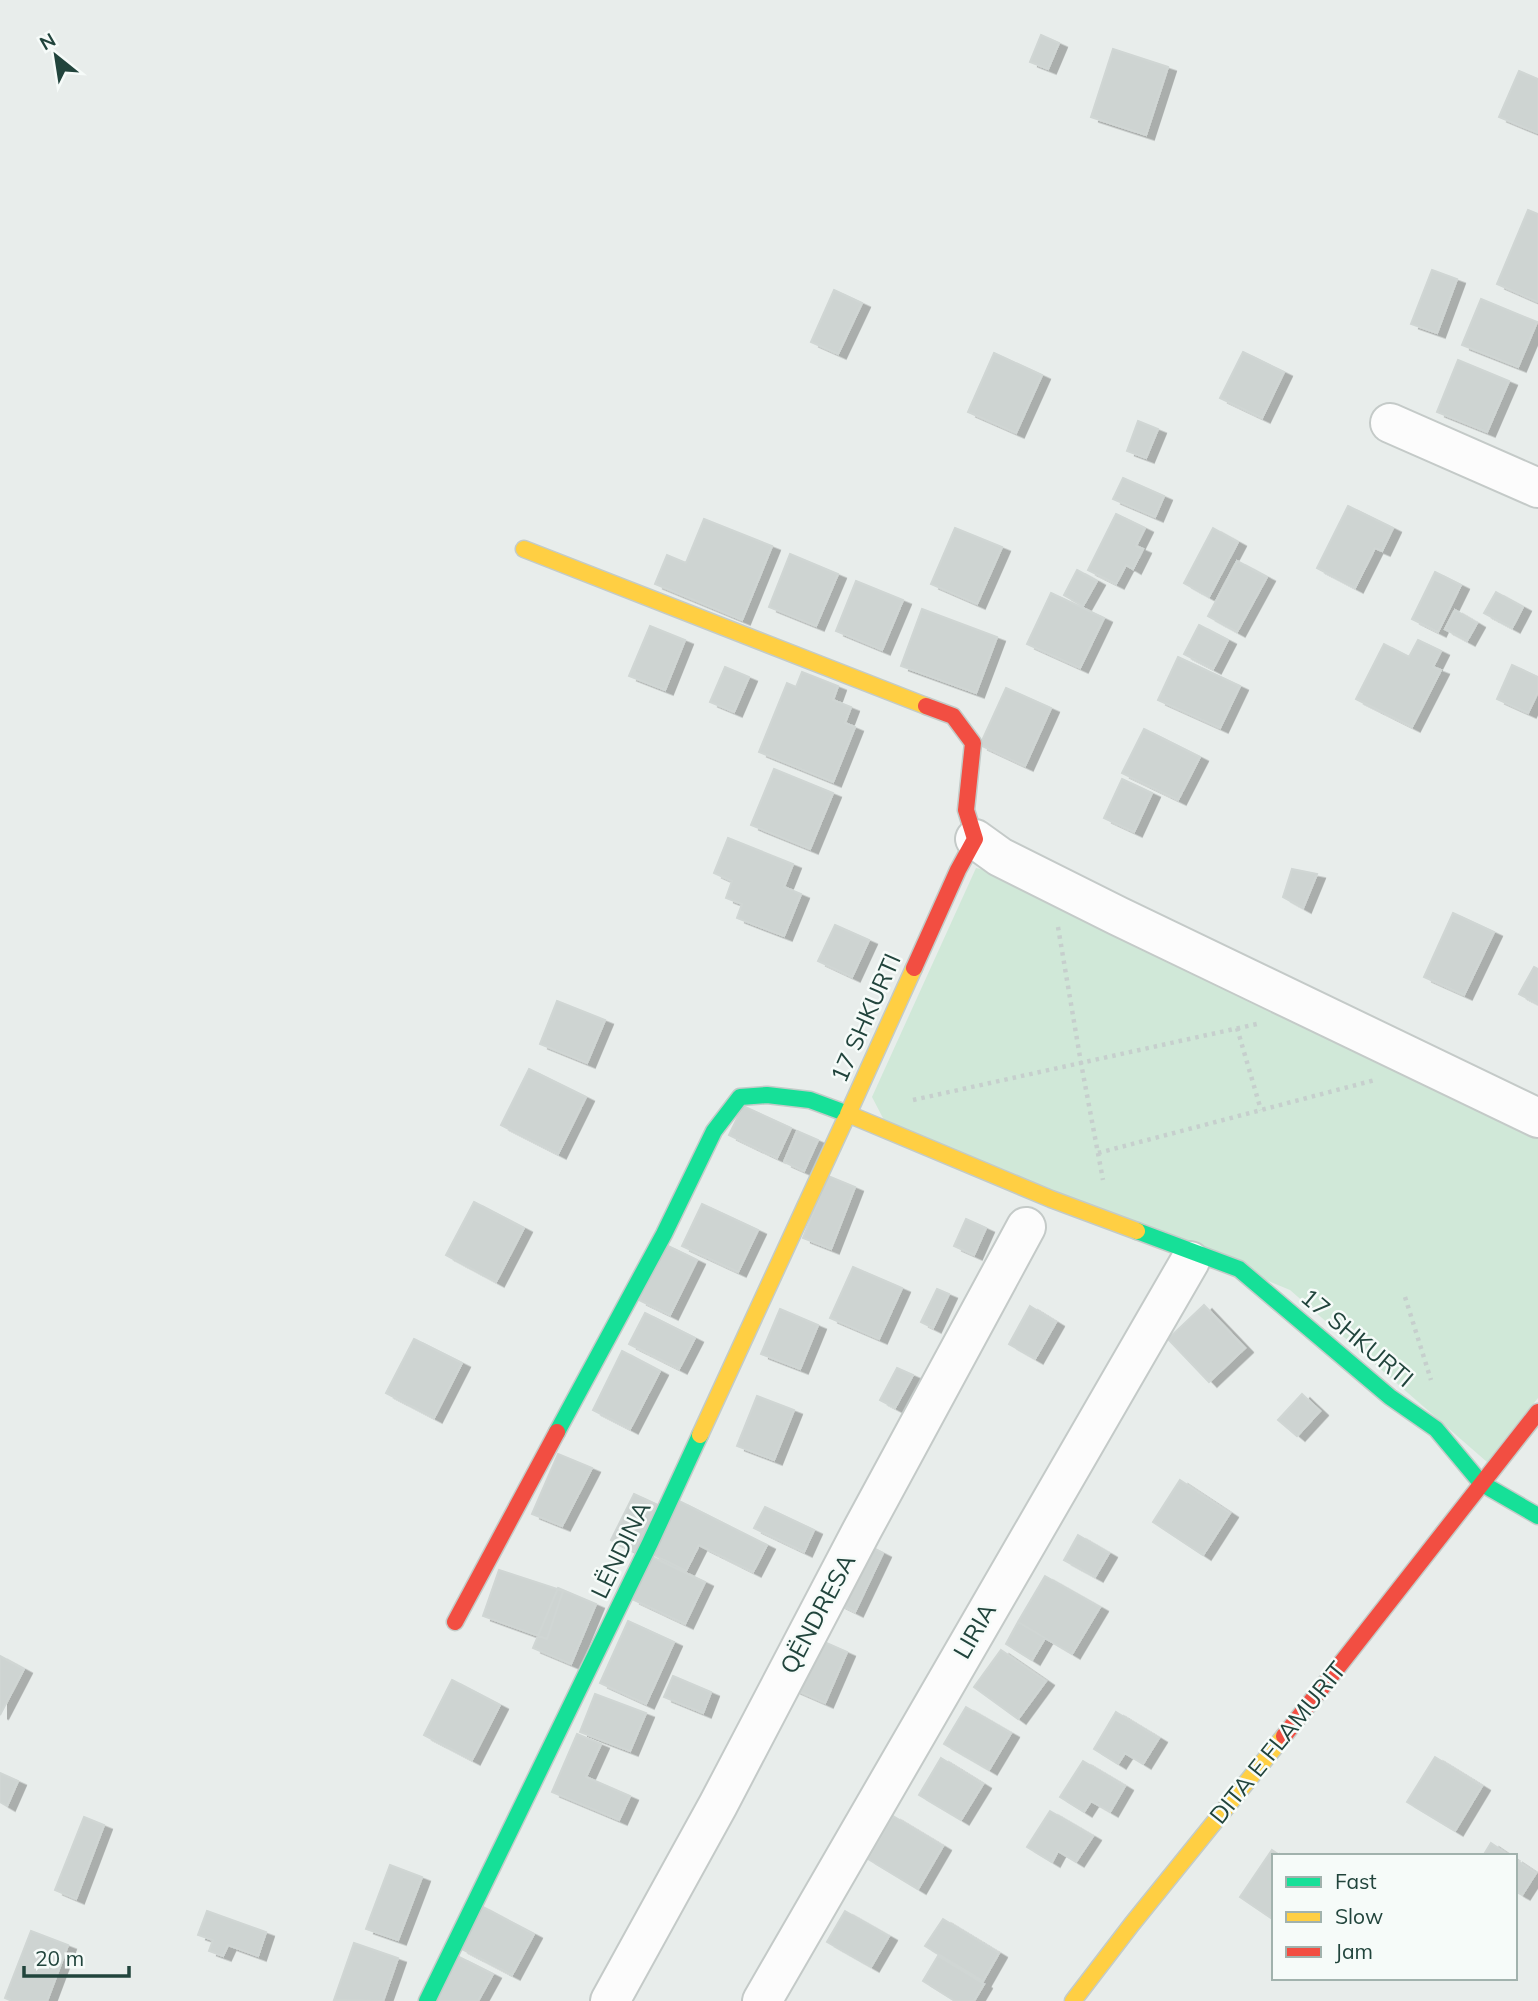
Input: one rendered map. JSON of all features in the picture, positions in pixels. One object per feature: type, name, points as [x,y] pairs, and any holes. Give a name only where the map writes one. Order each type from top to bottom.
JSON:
[{"type":"street","points":[[1390,422],[1538,488]]},
{"type":"street","points":[[524,549],[953,716],[972,743],[966,810],[975,839],[1000,857],[1538,1118]]},
{"type":"street","name":"17 SHKURTI","points":[[975,839],[958,870],[848,1114],[1051,1199],[1238,1269],[1390,1397],[1436,1429],[1481,1483]]},
{"type":"street","points":[[455,1622],[664,1234],[714,1131],[740,1097],[767,1095],[810,1100],[848,1114]]},
{"type":"street","name":"LËNDINA","points":[[427,2001],[650,1543],[848,1114]]},
{"type":"street","name":"QËNDRESA","points":[[610,2001],[718,1805],[862,1530],[1026,1227]]},
{"type":"street","name":"LIRIA","points":[[762,2001],[1190,1261]]},
{"type":"street","name":"DITA E FLAMURIT","points":[[1073,2001],[1538,1412]]},
{"type":"street","points":[[1481,1483],[1538,1516]]},
{"type":"path","points":[[1058,922],[1104,1184]]},
{"type":"path","points":[[913,1100],[1263,1022]]},
{"type":"path","points":[[1237,1028],[1261,1110]]},
{"type":"path","points":[[1098,1153],[1381,1079]]},
{"type":"path","points":[[1405,1297],[1434,1390]]},
{"type":"green space","points":[[976,868],[1010,875],[1538,1125],[1538,1398],[1487,1462],[1290,1290],[884,1120],[872,1097]]},
{"type":"building","points":[[1041,35],[1059,43],[1048,69],[1030,62]]},
{"type":"building","points":[[1113,49],[1168,67],[1146,135],[1091,117]]},
{"type":"building","points":[[1519,71],[1538,79],[1538,133],[1499,117]]},
{"type":"building","points":[[1528,210],[1538,214],[1538,302],[1497,284]]},
{"type":"building","points":[[1432,270],[1457,279],[1437,333],[1411,324]]},
{"type":"building","points":[[834,290],[862,303],[838,354],[811,342]]},
{"type":"building","points":[[1481,299],[1537,322],[1518,367],[1462,345]]},
{"type":"building","points":[[1243,352],[1284,372],[1262,418],[1220,398]]},
{"type":"building","points":[[994,353],[1042,375],[1016,433],[968,412]]},
{"type":"building","points":[[1458,360],[1509,381],[1487,432],[1437,412]]},
{"type":"building","points":[[1138,421],[1158,429],[1146,458],[1127,451]]},
{"type":"building","points":[[1123,478],[1164,496],[1155,517],[1113,499]]},
{"type":"building","points":[[1348,506],[1393,528],[1382,551],[1375,548],[1355,588],[1317,568]]},
{"type":"building","points":[[1116,514],[1145,528],[1136,546],[1143,549],[1133,569],[1126,565],[1116,584],[1088,570]]},
{"type":"building","points":[[704,519],[772,546],[742,620],[655,584],[667,555],[686,563]]},
{"type":"building","points":[[955,528],[1002,547],[977,604],[931,584]]},
{"type":"building","points":[[1213,528],[1238,542],[1209,597],[1184,583]]},
{"type":"building","points":[[790,554],[838,574],[816,626],[769,607]]},
{"type":"building","points":[[1237,561],[1267,577],[1237,632],[1208,616]]},
{"type":"building","points":[[1077,570],[1097,581],[1083,606],[1064,595]]},
{"type":"building","points":[[1435,572],[1461,585],[1438,632],[1412,619]]},
{"type":"building","points":[[856,581],[903,600],[882,650],[836,631]]},
{"type":"building","points":[[1496,592],[1523,607],[1512,628],[1484,613]]},
{"type":"building","points":[[1051,593],[1104,618],[1080,668],[1027,644]]},
{"type":"building","points":[[922,609],[997,637],[976,693],[901,666]]},
{"type":"building","points":[[1455,610],[1477,623],[1467,641],[1445,629]]},
{"type":"building","points":[[1199,625],[1228,640],[1213,669],[1184,654]]},
{"type":"building","points":[[650,626],[685,640],[665,690],[629,676]]},
{"type":"building","points":[[1418,640],[1441,651],[1433,667],[1441,670],[1412,727],[1356,699],[1384,644],[1409,657]]},
{"type":"building","points":[[1178,657],[1240,686],[1220,728],[1158,700]]},
{"type":"building","points":[[1512,665],[1538,677],[1538,692],[1528,713],[1497,699]]},
{"type":"building","points":[[725,667],[749,677],[734,712],[710,702]]},
{"type":"building","points":[[802,672],[838,686],[833,700],[851,707],[845,723],[855,727],[833,782],[759,752],[787,683],[796,687]]},
{"type":"building","points":[[1006,688],[1051,708],[1025,766],[980,745]]},
{"type":"building","points":[[1144,729],[1200,757],[1178,800],[1122,773]]},
{"type":"building","points":[[774,769],[833,793],[810,849],[751,825]]},
{"type":"building","points":[[1122,779],[1152,793],[1134,832],[1104,818]]},
{"type":"building","points":[[728,838],[793,864],[784,887],[801,894],[784,936],[737,918],[742,904],[726,898],[732,881],[714,873]]},
{"type":"building","points":[[1292,869],[1317,874],[1303,908],[1283,897]]},
{"type":"building","points":[[1453,913],[1494,932],[1464,995],[1424,977]]},
{"type":"building","points":[[835,925],[869,940],[852,977],[818,961]]},
{"type":"building","points":[[1534,967],[1538,969],[1538,1004],[1519,994]]},
{"type":"building","points":[[557,1001],[605,1020],[587,1063],[540,1044]]},
{"type":"building","points":[[529,1069],[586,1097],[558,1154],[501,1125]]},
{"type":"building","points":[[743,1106],[791,1128],[777,1158],[729,1135]]},
{"type":"building","points":[[797,1131],[818,1140],[804,1171],[784,1162]]},
{"type":"building","points":[[828,1176],[855,1187],[831,1249],[803,1238]]},
{"type":"building","points":[[474,1202],[524,1228],[496,1282],[446,1255]]},
{"type":"building","points":[[702,1204],[758,1230],[738,1272],[682,1246]]},
{"type":"building","points":[[966,1219],[986,1228],[974,1255],[954,1246]]},
{"type":"building","points":[[666,1245],[697,1260],[670,1315],[639,1300]]},
{"type":"building","points":[[853,1267],[902,1288],[879,1339],[830,1318]]},
{"type":"building","points":[[937,1289],[949,1294],[933,1328],[921,1322]]},
{"type":"building","points":[[1204,1305],[1245,1348],[1209,1382],[1168,1339]]},
{"type":"building","points":[[1030,1306],[1056,1322],[1035,1359],[1009,1344]]},
{"type":"building","points":[[780,1309],[818,1325],[800,1369],[761,1354]]},
{"type":"building","points":[[645,1313],[695,1338],[679,1369],[629,1344]]},
{"type":"building","points":[[414,1339],[462,1363],[434,1418],[386,1393]]},
{"type":"building","points":[[622,1351],[660,1371],[630,1429],[593,1410]]},
{"type":"building","points":[[897,1368],[913,1375],[895,1408],[880,1400]]},
{"type":"building","points":[[1302,1394],[1320,1411],[1297,1436],[1278,1420]]},
{"type":"building","points":[[757,1396],[794,1410],[774,1460],[737,1446]]},
{"type":"building","points":[[558,1454],[592,1468],[562,1526],[532,1514]]},
{"type":"building","points":[[1180,1480],[1230,1513],[1203,1555],[1153,1522]]},
{"type":"building","points":[[634,1494],[660,1506],[638,1553],[611,1540]]},
{"type":"building","points":[[679,1501],[767,1545],[753,1572],[699,1545],[686,1571],[652,1554]]},
{"type":"building","points":[[765,1507],[814,1530],[804,1552],[754,1528]]},
{"type":"building","points":[[1078,1535],[1109,1553],[1095,1577],[1064,1560]]},
{"type":"building","points":[[863,1543],[883,1553],[855,1612],[835,1602]]},
{"type":"building","points":[[652,1557],[705,1582],[685,1624],[632,1599]]},
{"type":"building","points":[[499,1570],[563,1591],[547,1639],[483,1616]]},
{"type":"building","points":[[1045,1576],[1100,1607],[1072,1654],[1018,1622]]},
{"type":"building","points":[[558,1588],[596,1604],[571,1664],[533,1648]]},
{"type":"building","points":[[628,1621],[674,1642],[646,1704],[600,1683]]},
{"type":"building","points":[[1018,1622],[1045,1638],[1032,1660],[1006,1644]]},
{"type":"building","points":[[815,1638],[847,1652],[825,1703],[793,1689]]},
{"type":"building","points":[[1001,1650],[1046,1681],[1018,1719],[974,1687]]},
{"type":"building","points":[[0,1656],[24,1669],[0,1715]]},
{"type":"building","points":[[673,1676],[711,1692],[703,1713],[664,1697]]},
{"type":"building","points":[[452,1680],[500,1705],[472,1760],[424,1735]]},
{"type":"building","points":[[595,1694],[646,1713],[630,1751],[580,1732]]},
{"type":"building","points":[[966,1707],[1011,1733],[989,1770],[944,1744]]},
{"type":"building","points":[[1116,1712],[1159,1738],[1143,1764],[1125,1753],[1118,1764],[1094,1749]]},
{"type":"building","points":[[577,1734],[601,1744],[586,1777],[630,1796],[619,1820],[552,1792]]},
{"type":"building","points":[[1435,1757],[1482,1786],[1455,1831],[1407,1802]]},
{"type":"building","points":[[941,1758],[983,1784],[961,1820],[919,1795]]},
{"type":"building","points":[[1083,1761],[1125,1786],[1110,1812],[1091,1801],[1084,1812],[1060,1797]]},
{"type":"building","points":[[0,1773],[18,1781],[7,1806],[0,1802]]},
{"type":"building","points":[[1050,1811],[1093,1836],[1076,1862],[1058,1851],[1052,1862],[1027,1847]]},
{"type":"building","points":[[893,1816],[943,1846],[918,1889],[868,1859]]},
{"type":"building","points":[[84,1817],[104,1825],[76,1899],[55,1890]]},
{"type":"building","points":[[1491,1843],[1507,1854],[1484,1854]]},
{"type":"building","points":[[1272,1850],[1278,1854],[1272,1854],[1271,1918],[1240,1897]]},
{"type":"building","points":[[1517,1860],[1536,1873],[1522,1895],[1517,1892]]},
{"type":"building","points":[[390,1865],[422,1877],[398,1940],[366,1929]]},
{"type":"building","points":[[481,1906],[534,1934],[512,1975],[460,1948]]},
{"type":"building","points":[[207,1911],[266,1932],[258,1956],[228,1945],[223,1956],[209,1951],[213,1940],[198,1935]]},
{"type":"building","points":[[845,1911],[889,1936],[871,1967],[827,1942]]},
{"type":"building","points":[[943,1919],[999,1953],[983,1981],[925,1946]]},
{"type":"building","points":[[31,1931],[68,1945],[47,2001],[12,2001],[5,1998]]},
{"type":"building","points":[[354,1943],[398,1958],[383,2001],[334,2000]]},
{"type":"building","points":[[938,1956],[984,1984],[974,2001],[955,2001],[923,1981]]},
{"type":"building","points":[[459,1957],[493,1974],[478,2001],[436,2001]]},
{"type":"traffic: fast","points":[[557,1432],[664,1234],[714,1131],[740,1097],[767,1095],[810,1100],[848,1114],[845,1120]]},
{"type":"traffic: fast","points":[[1137,1231],[1239,1269],[1390,1397],[1436,1429],[1481,1483],[1538,1516]]},
{"type":"traffic: fast","points":[[427,2001],[700,1435]]},
{"type":"traffic: slow","points":[[524,549],[926,706]]},
{"type":"traffic: slow","points":[[914,968],[848,1114],[1051,1199],[1137,1231]]},
{"type":"traffic: slow","points":[[700,1435],[845,1120]]},
{"type":"traffic: slow","points":[[1073,2001],[1284,1736]]},
{"type":"traffic: jam","points":[[914,968],[958,870],[975,839],[966,810],[973,743],[953,716],[926,706]]},
{"type":"traffic: jam","points":[[1284,1736],[1538,1412]]},
{"type":"traffic: jam","points":[[455,1622],[557,1432]]}]
